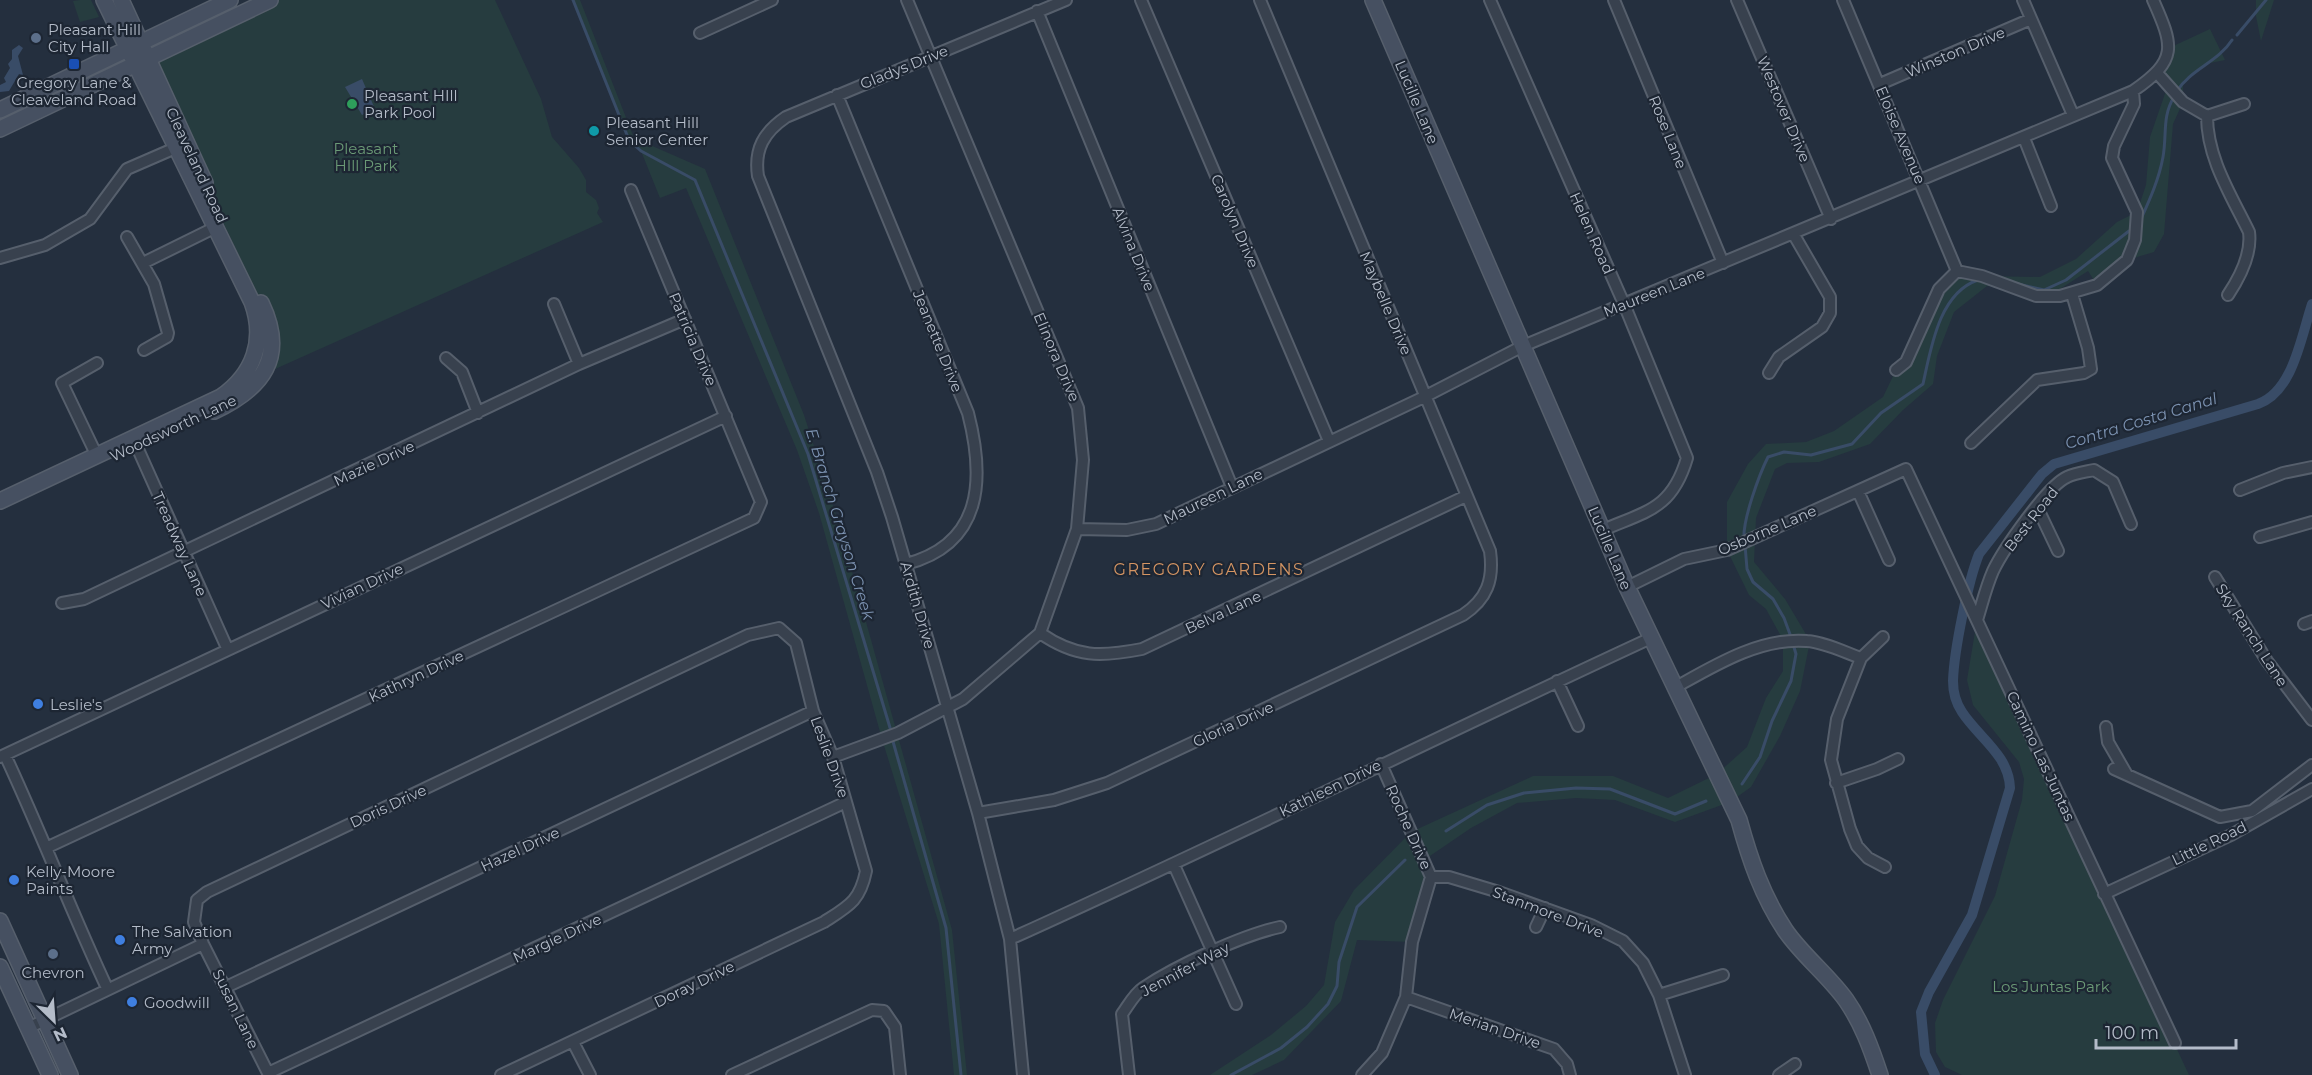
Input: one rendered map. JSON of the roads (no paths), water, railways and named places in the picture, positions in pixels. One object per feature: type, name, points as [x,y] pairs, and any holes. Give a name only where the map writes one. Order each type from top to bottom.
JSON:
[{"type":"street","name":"Cleaveland Road","points":[[104,0],[134,46]]},
{"type":"street","name":"Cleaveland Road","points":[[121,0],[141,62],[264,309],[264,328]]},
{"type":"street","points":[[0,110],[230,0]]},
{"type":"street","points":[[0,129],[270,0]]},
{"type":"street","points":[[700,33],[772,0]]},
{"type":"street","name":"Elinora Drive","points":[[908,0],[1078,408],[1083,460],[1077,529],[1041,633]]},
{"type":"street","name":"Gladys Drive","points":[[757,152],[772,126],[786,117],[1066,0]]},
{"type":"street","name":"Carolyn Drive","points":[[1141,0],[1329,441]]},
{"type":"street","name":"Maybelle Drive","points":[[1260,0],[1490,551],[1492,568],[1484,596],[1476,606]]},
{"type":"street","name":"Lucille Lane","points":[[1373,0],[1627,587],[1739,820],[1764,896],[1787,932],[1846,999],[1867,1037],[1880,1075]]},
{"type":"street","name":"Helen Road","points":[[1490,0],[1624,304],[1686,459],[1682,475],[1671,496],[1652,509],[1603,530]]},
{"type":"street","name":"Rose Lane","points":[[1614,0],[1723,263]]},
{"type":"street","name":"Westover Drive","points":[[1737,0],[1831,219]]},
{"type":"street","name":"Eloise Avenue","points":[[1843,0],[1957,271]]},
{"type":"street","points":[[2023,0],[2073,115]]},
{"type":"street","points":[[2154,0],[2168,38],[2167,60],[2157,73],[2183,102],[2207,116],[2244,104]]},
{"type":"street","name":"Alvina Drive","points":[[1037,11],[1232,487]]},
{"type":"street","name":"Winston Drive","points":[[1880,84],[2031,19]]},
{"type":"street","name":"Maureen Lane","points":[[1077,529],[1144,528],[1424,397],[1523,346],[2024,138],[2133,91],[2157,73]]},
{"type":"street","points":[[1896,370],[1906,362],[1939,289],[1957,271],[1982,276],[2036,296],[2072,294],[2097,285],[2127,260],[2135,240],[2137,212],[2112,158],[2114,146],[2134,104],[2133,91]]},
{"type":"street","name":"Jeanette Drive","points":[[837,95],[968,413],[975,439],[977,489],[968,519],[951,542],[938,551],[906,564]]},
{"type":"street","points":[[2207,116],[2207,138],[2211,153],[2249,232],[2250,243],[2239,278],[2228,295]]},
{"type":"street","points":[[2024,138],[2051,206]]},
{"type":"street","name":"Cleaveland Road","points":[[182,145],[216,227],[264,328]]},
{"type":"street","points":[[0,258],[45,245],[90,219],[127,170],[182,145]]},
{"type":"street","name":"Ardith Drive","points":[[757,152],[758,176],[877,472],[948,708],[1010,939],[1023,1075]]},
{"type":"street","name":"Patricia Drive","points":[[631,190],[755,487]]},
{"type":"street","points":[[143,264],[216,227]]},
{"type":"street","points":[[1769,373],[1779,357],[1822,327],[1830,314],[1830,297],[1794,235]]},
{"type":"street","points":[[127,237],[154,284],[168,333],[167,337],[144,350]]},
{"type":"street","points":[[1971,443],[2037,380],[2084,374],[2091,369],[2088,348],[2072,294]]},
{"type":"street","points":[[554,304],[579,364]]},
{"type":"street","name":"Mazie Drive","points":[[62,603],[84,599],[579,364],[685,319]]},
{"type":"street","points":[[250,367],[264,374],[270,361],[264,328]]},
{"type":"street","name":"Woodsworth Lane","points":[[67,470],[98,463],[221,397],[233,388],[250,367],[264,328]]},
{"type":"street","points":[[446,358],[462,372],[478,413]]},
{"type":"street","points":[[96,454],[62,382],[97,363]]},
{"type":"street","name":"Woodsworth Lane","points":[[0,501],[96,454],[135,443],[240,398],[264,374]]},
{"type":"street","name":"Vivian Drive","points":[[3,756],[227,648],[726,416]]},
{"type":"street","name":"Treadway Lane","points":[[135,443],[227,648]]},
{"type":"street","points":[[2240,490],[2283,473],[2312,467]]},
{"type":"street","name":"Osborne Lane","points":[[1627,587],[1684,559],[1727,549],[1906,469]]},
{"type":"street","name":"Camino Las Juntas","points":[[1906,469],[2175,1043]]},
{"type":"street","name":"Best Road","points":[[1975,616],[1993,571],[2037,507],[2055,485],[2066,477],[2094,470],[2113,482],[2131,524]]},
{"type":"street","name":"Kathryn Drive","points":[[48,847],[754,518],[761,502],[755,487]]},
{"type":"street","points":[[1858,491],[1889,560]]},
{"type":"street","name":"Belva Lane","points":[[1041,633],[1059,646],[1082,654],[1118,653],[1142,649],[1466,496]]},
{"type":"street","points":[[2037,507],[2058,551]]},
{"type":"street","points":[[2260,537],[2312,522]]},
{"type":"street","name":"Sky Ranch Lane","points":[[2215,577],[2267,661],[2312,720]]},
{"type":"street","name":"Gloria Drive","points":[[978,813],[1054,800],[1107,783],[1463,615],[1476,606]]},
{"type":"street","name":"Doris Drive","points":[[203,944],[193,913],[197,900],[207,892],[748,635],[779,628],[796,643]]},
{"type":"street","points":[[833,757],[898,733],[948,708],[963,699],[1041,633]]},
{"type":"street","points":[[1883,637],[1861,658],[1837,719],[1831,759],[1836,783],[1857,846],[1868,858],[1885,867]]},
{"type":"street","name":"Kathleen Drive","points":[[1010,939],[1174,864],[1651,638]]},
{"type":"street","points":[[1676,687],[1759,646],[1783,640],[1810,641],[1861,658]]},
{"type":"street","name":"Leslie Drive","points":[[796,643],[813,711],[833,757],[866,871]]},
{"type":"street","points":[[1557,681],[1578,726]]},
{"type":"street","name":"Hazel Drive","points":[[226,987],[813,711]]},
{"type":"street","points":[[2106,728],[2108,742],[2127,776]]},
{"type":"street","points":[[3,756],[48,847],[70,908],[107,988]]},
{"type":"street","points":[[1836,783],[1898,759]]},
{"type":"street","name":"Roche Drive","points":[[1362,1075],[1382,1053],[1406,997],[1412,942],[1431,877],[1381,764]]},
{"type":"street","points":[[2114,769],[2203,812],[2220,817],[2252,811],[2312,765]]},
{"type":"street","name":"Little Road","points":[[2104,894],[2231,835],[2312,789]]},
{"type":"street","name":"Margie Drive","points":[[268,1074],[846,802]]},
{"type":"street","points":[[1174,864],[1236,1004]]},
{"type":"street","name":"Doray Drive","points":[[501,1075],[824,922],[854,901],[862,890],[866,871]]},
{"type":"street","name":"Stanmore Drive","points":[[1431,877],[1449,877],[1591,925],[1623,941],[1643,963],[1659,995],[1685,1075]]},
{"type":"street","points":[[1536,927],[1545,909]]},
{"type":"street","points":[[0,921],[70,1075]]},
{"type":"street","name":"Jennifer Way","points":[[1129,1075],[1122,1014],[1141,989],[1213,952],[1261,931],[1280,927]]},
{"type":"street","points":[[28,1028],[107,988],[203,944]]},
{"type":"street","name":"Susan Lane","points":[[203,944],[268,1074]]},
{"type":"street","points":[[0,966],[50,1075]]},
{"type":"street","points":[[1659,995],[1723,975]]},
{"type":"street","name":"Merian Drive","points":[[1406,997],[1554,1049],[1567,1064],[1570,1075]]},
{"type":"street","points":[[732,1075],[872,1010],[884,1011],[891,1018],[895,1027],[900,1075]]},
{"type":"street","points":[[573,1042],[590,1075]]},
{"type":"street","points":[[1779,1075],[1795,1064]]},
{"type":"water","points":[[19,45],[23,48],[18,56],[23,75],[19,74],[9,91],[0,92],[0,85],[6,82],[4,78],[10,68],[8,64],[12,59],[12,50]]},
{"type":"water","points":[[362,79],[375,109],[362,115],[345,87]]},
{"type":"waterway","name":"E. Branch Grayson Creek","points":[[573,0],[629,140],[641,151],[695,180],[808,454],[891,731]]},
{"type":"waterway","points":[[2237,35],[2266,0]]},
{"type":"waterway","points":[[2177,91],[2232,40]]},
{"type":"waterway","points":[[2141,219],[2159,173],[2163,157],[2166,119],[2174,97]]},
{"type":"waterway","points":[[2018,284],[2044,290],[2066,280],[2129,231]]},
{"type":"waterway","points":[[1744,538],[1749,509],[1768,457],[1784,452],[1811,455],[1852,444],[1881,413],[1923,384],[1929,354],[1946,309],[1965,287],[1978,280]]},
{"type":"waterway","name":"Contra Costa Canal","points":[[1935,1075],[1925,1054],[1921,1012],[1929,992],[1972,915],[2010,788],[2008,776],[1999,756],[1962,712],[1954,689],[1954,668],[1959,635],[1970,581],[1979,554],[2042,474],[2054,464],[2258,404],[2270,398],[2288,376],[2312,304]]},
{"type":"waterway","points":[[1745,545],[1747,569],[1753,582],[1773,599],[1784,618],[1791,637]]},
{"type":"waterway","points":[[1742,784],[1760,757],[1772,721],[1791,681],[1796,654],[1793,644]]},
{"type":"waterway","name":"E. Branch Grayson Creek","points":[[892,738],[946,928],[961,1075]]},
{"type":"waterway","points":[[1446,831],[1487,805],[1524,793],[1576,788],[1610,789],[1675,814],[1706,801]]},
{"type":"waterway","points":[[1231,1075],[1281,1048],[1307,1027],[1328,1004],[1337,986],[1339,962],[1357,907],[1405,860]]},
{"type":"place","name":"Pleasant Hill City Hall","points":[[36,38]]},
{"type":"place","name":"Gregory Lane & Cleaveland Road","points":[[74,64]]},
{"type":"place","name":"Pleasant HIll Park Pool","points":[[352,104]]},
{"type":"place","name":"Pleasant Hill Senior Center","points":[[594,131]]},
{"type":"place","name":"Leslie's","points":[[38,704]]},
{"type":"place","name":"Kelly-Moore Paints","points":[[14,880]]},
{"type":"place","name":"The Salvation Army","points":[[120,940]]},
{"type":"place","name":"Chevron","points":[[53,954]]},
{"type":"place","name":"Goodwill","points":[[132,1002]]},
{"type":"district","name":"GREGORY GARDENS","points":[[1209,569]]},
{"type":"park label","name":"Pleasant HIll Park","points":[[366,156]]},
{"type":"park label","name":"Los Juntas Park","points":[[2051,986]]}]
